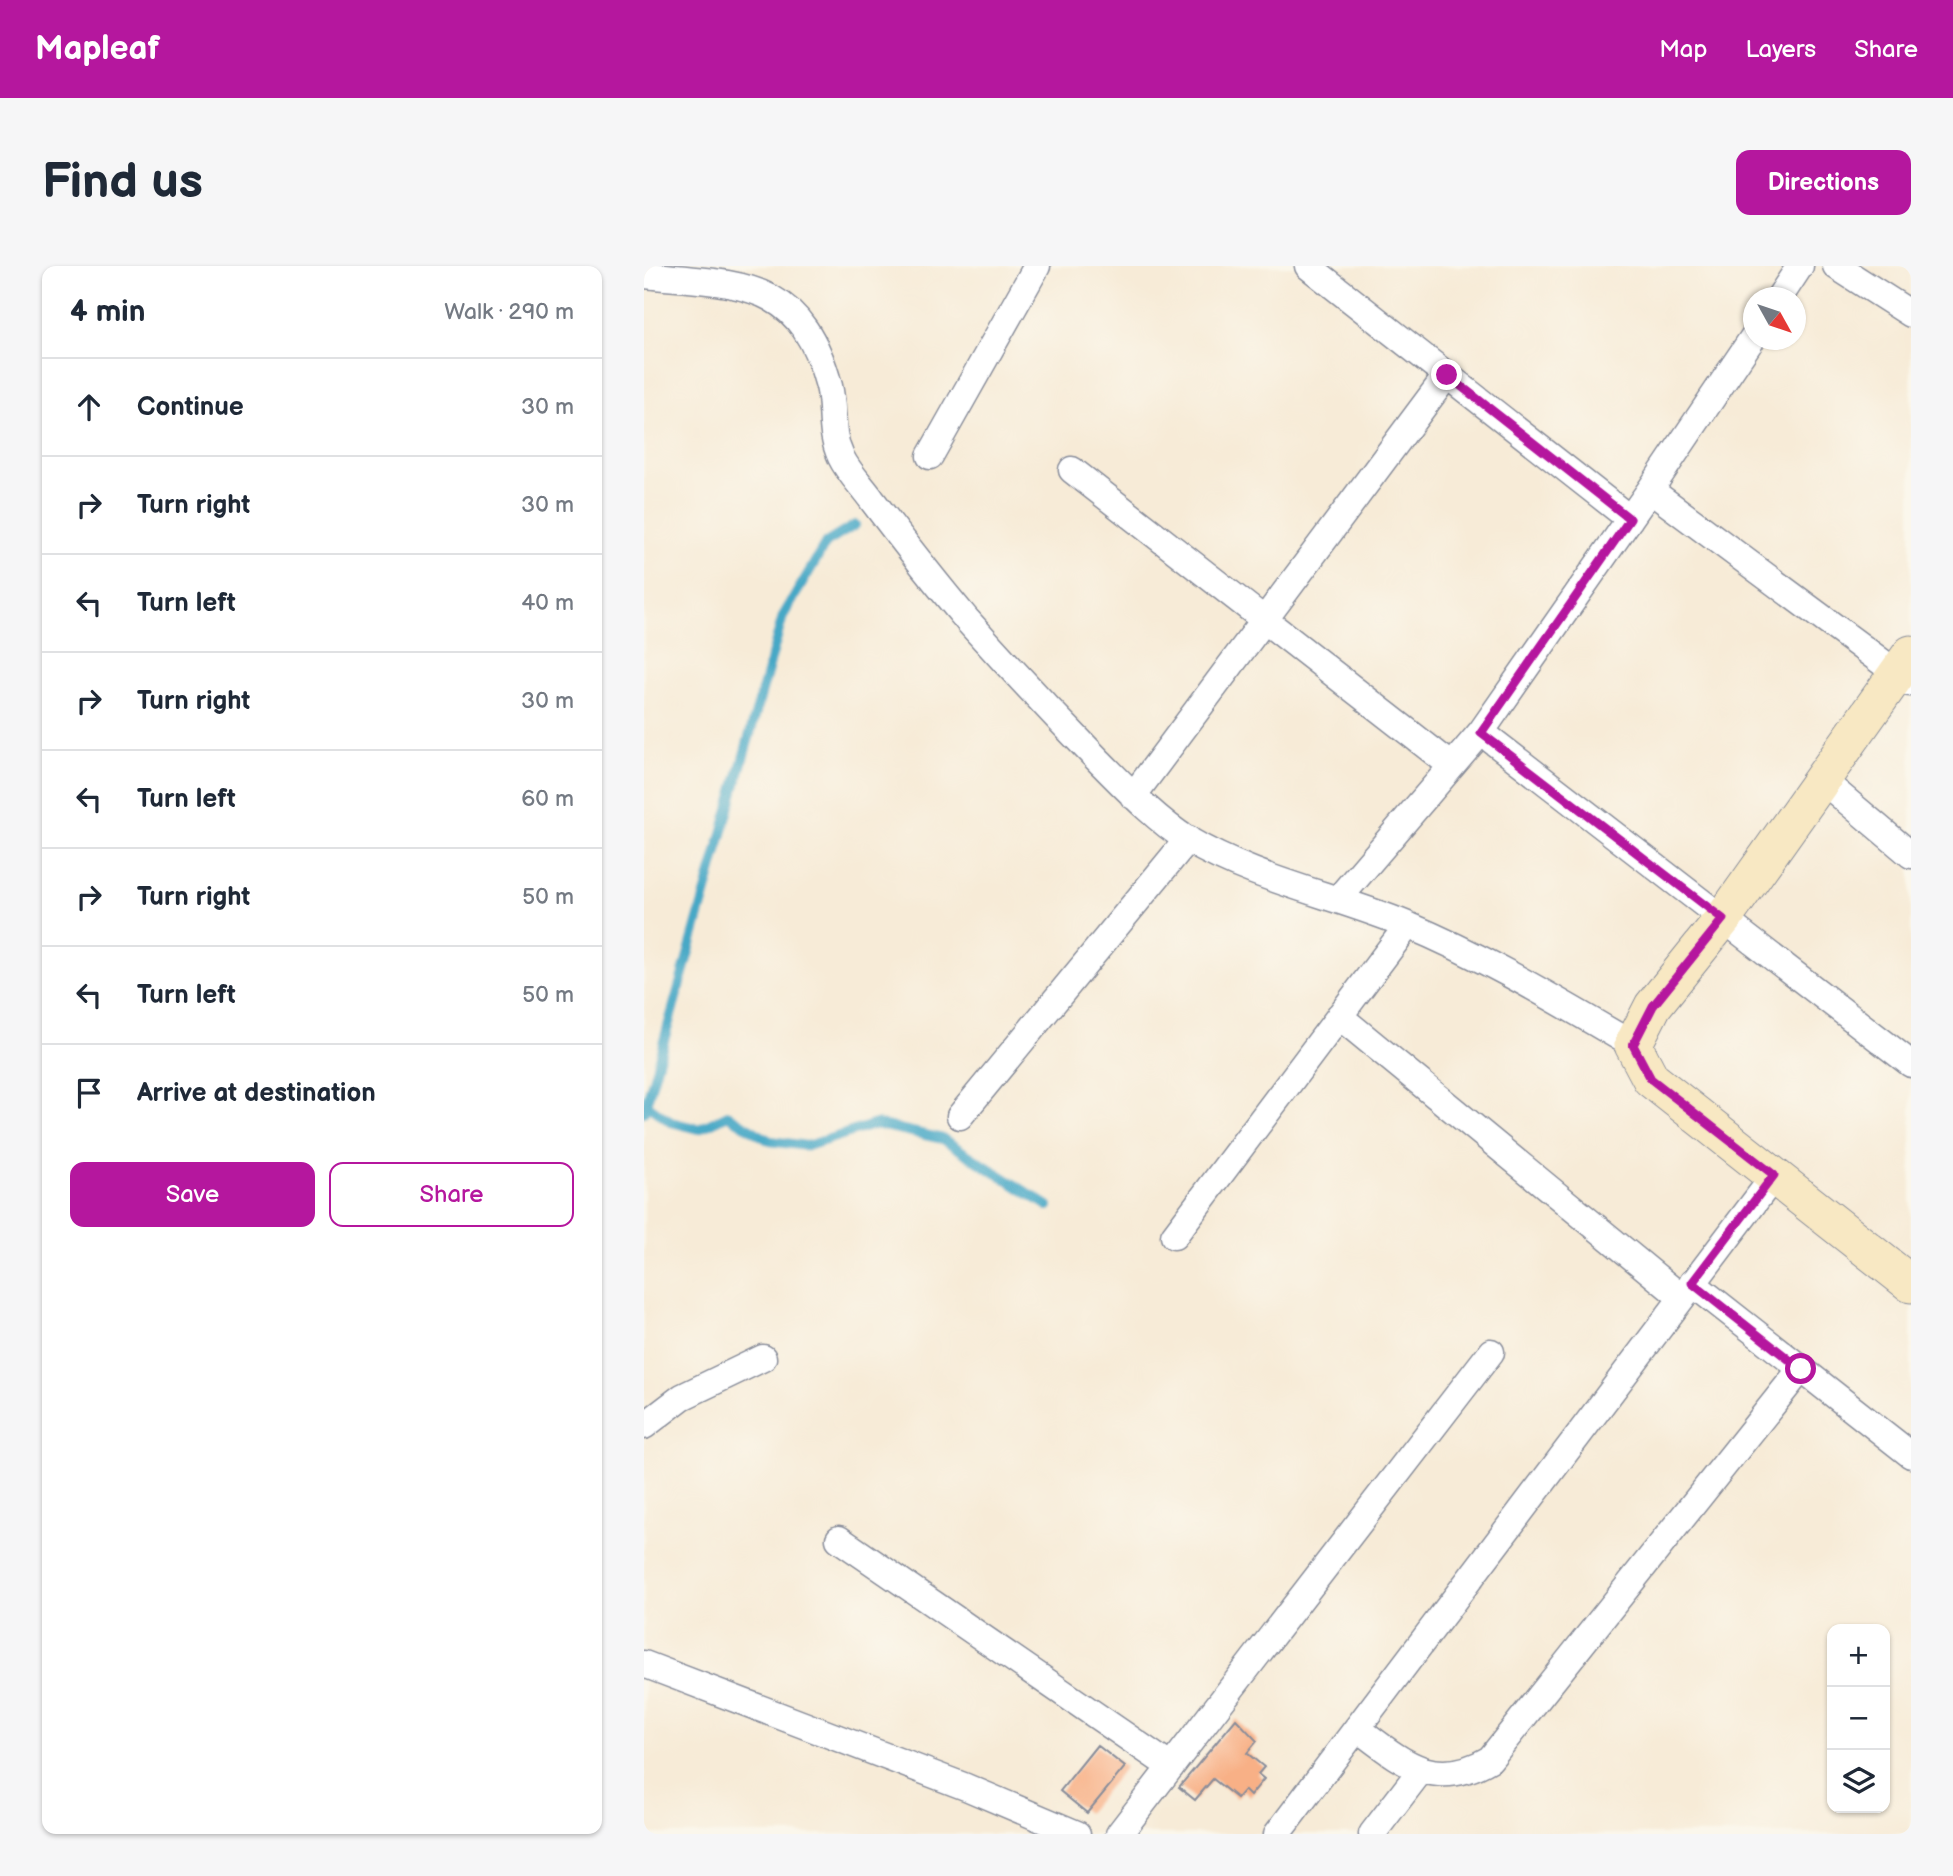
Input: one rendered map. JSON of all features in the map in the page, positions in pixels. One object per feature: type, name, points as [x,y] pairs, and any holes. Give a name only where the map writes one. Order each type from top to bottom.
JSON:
[{"type":"street","points":[[930,456],[1037,266]]},
{"type":"street","points":[[1308,266],[1630,519]]},
{"type":"street","points":[[1786,287],[1800,266]]},
{"type":"street","points":[[1836,266],[1911,314]]},
{"type":"street","points":[[644,275],[734,285],[773,297],[795,316],[817,346],[830,391],[830,424],[841,458],[905,544],[966,619],[1133,796],[1188,839],[1278,880],[1339,898],[1408,925],[1500,967],[1633,1045],[1651,1079],[1911,1284]]},
{"type":"street","points":[[1339,898],[1481,733],[1745,350]]},
{"type":"street","points":[[1133,796],[1447,375]]},
{"type":"street","points":[[1072,470],[1452,766]]},
{"type":"street","points":[[1633,1045],[1653,1006],[1723,919],[1822,780],[1906,670],[1650,490]]},
{"type":"street","points":[[1481,733],[1911,1064]]},
{"type":"street","points":[[1822,780],[1911,855]]},
{"type":"street","points":[[960,1116],[1188,839]]},
{"type":"street","points":[[1174,1236],[1408,925]]},
{"type":"street","points":[[1339,1016],[1686,1290],[1801,1369],[1911,1455]]},
{"type":"street","points":[[1277,1834],[1774,1175]]},
{"type":"street","points":[[1119,1834],[1491,1352]]},
{"type":"street","points":[[644,1426],[682,1397],[763,1358]]},
{"type":"street","points":[[1357,1728],[1400,1761],[1421,1770],[1445,1774],[1468,1772],[1490,1759],[1801,1369]]},
{"type":"street","points":[[839,1539],[1171,1767]]},
{"type":"street","points":[[644,1664],[966,1787],[1077,1834]]},
{"type":"street","points":[[1372,1834],[1421,1770]]},
{"type":"building","points":[[1236,1719],[1257,1741],[1247,1753],[1264,1767],[1258,1774],[1264,1779],[1250,1796],[1244,1790],[1237,1798],[1213,1779],[1195,1800],[1179,1787]]},
{"type":"building","points":[[1097,1745],[1125,1767],[1087,1813],[1060,1791]]},
{"type":"waterway","points":[[644,1112],[783,616],[826,543],[855,525]]},
{"type":"waterway","points":[[647,1105],[671,1122],[699,1129],[728,1115],[770,1141],[807,1146],[876,1124],[943,1139],[1048,1206]]},
{"type":"route","points":[[1447,375],[1630,519],[1481,733],[1723,919],[1653,1006],[1633,1045],[1651,1079],[1774,1175],[1692,1283],[1801,1369]]}]
